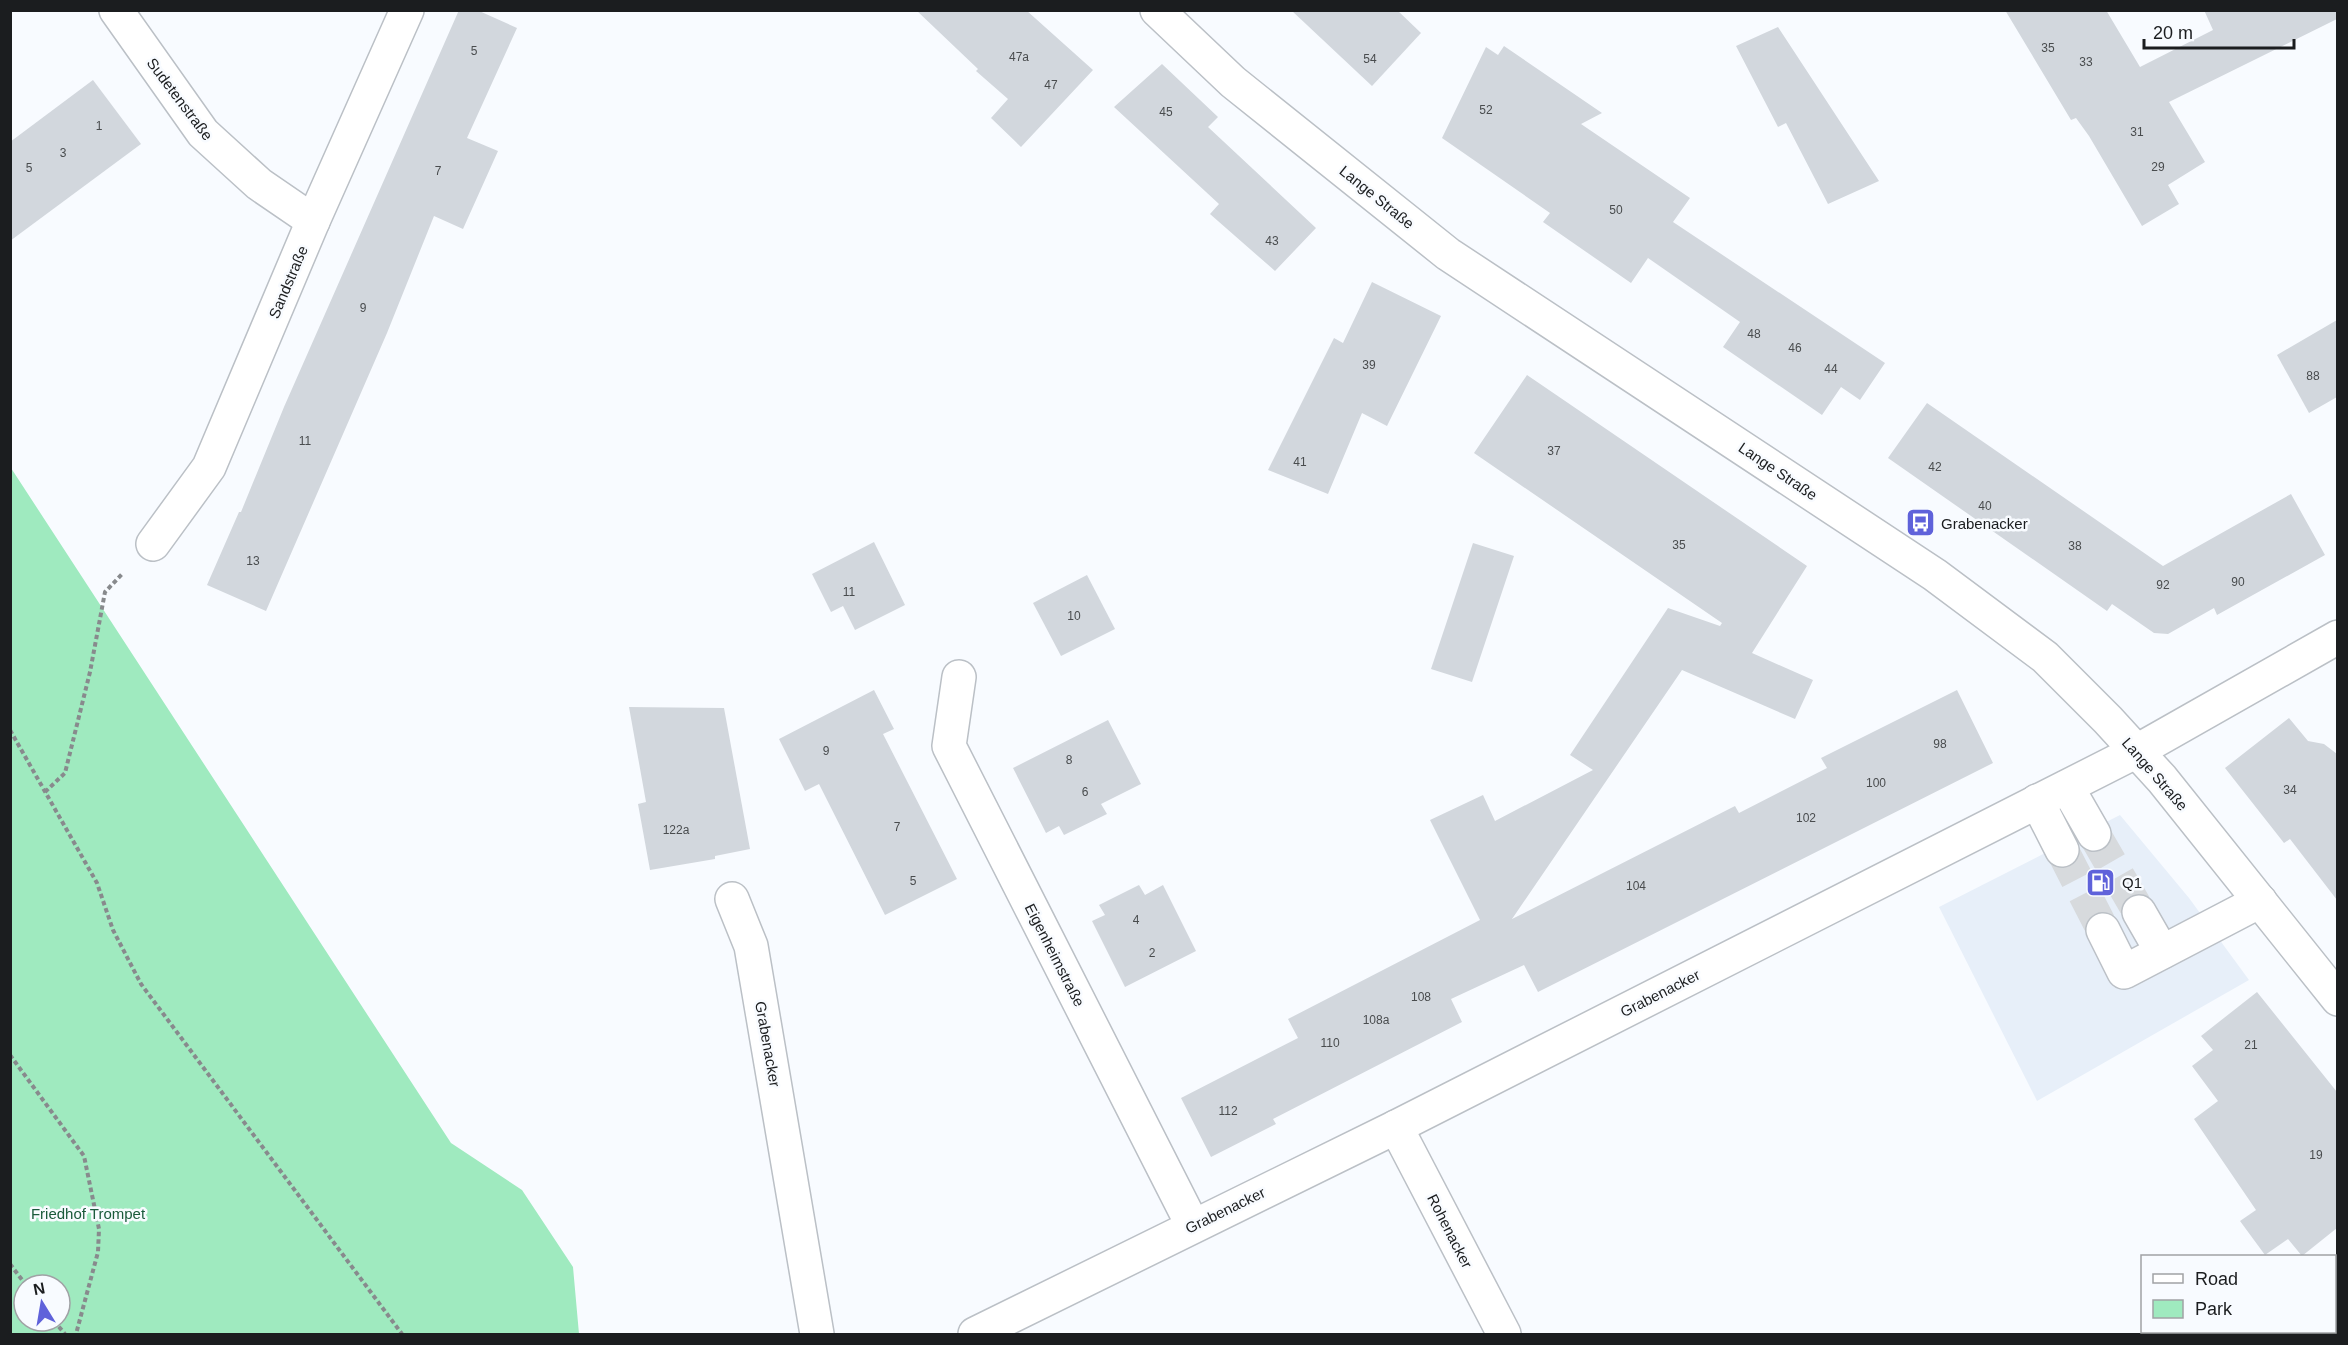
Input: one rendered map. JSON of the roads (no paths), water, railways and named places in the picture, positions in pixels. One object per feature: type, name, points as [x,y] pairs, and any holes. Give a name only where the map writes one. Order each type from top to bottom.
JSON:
[{"type":"street","name":"Sudetenstraße","points":[[116,10],[202,134],[258,184],[313,221]]},
{"type":"street","name":"Sandstraße","points":[[153,544],[209,467],[313,221],[407,10]]},
{"type":"street","name":"Lange Straße","points":[[1157,10],[1233,82],[1448,254],[1935,576],[2045,657],[2137,751],[2337,999]]},
{"type":"street","name":"Grabenacker","points":[[975,1335],[1396,1127],[2067,787],[2137,751],[2337,637]]},
{"type":"street","name":"Eigenheimstraße","points":[[959,677],[949,746],[1193,1226]]},
{"type":"street","points":[[2067,787],[2094,834]]},
{"type":"street","points":[[2037,801],[2062,850]]},
{"type":"street","name":"Grabenacker","points":[[732,899],[751,946],[818,1335]]},
{"type":"street","points":[[2103,930],[2124,972],[2260,901]]},
{"type":"street","points":[[2139,912],[2162,952]]},
{"type":"street","name":"Rohenacker","points":[[1396,1127],[1504,1335]]},
{"type":"tunnel","points":[[2094,834],[2139,912]]},
{"type":"tunnel","points":[[2062,850],[2103,930]]},
{"type":"place","name":"Grabenacker","points":[[1920,523]]},
{"type":"place","name":"Q1","points":[[2101,882]]},
{"type":"park label","name":"Friedhof Trompet","points":[[88,1213]]}]
